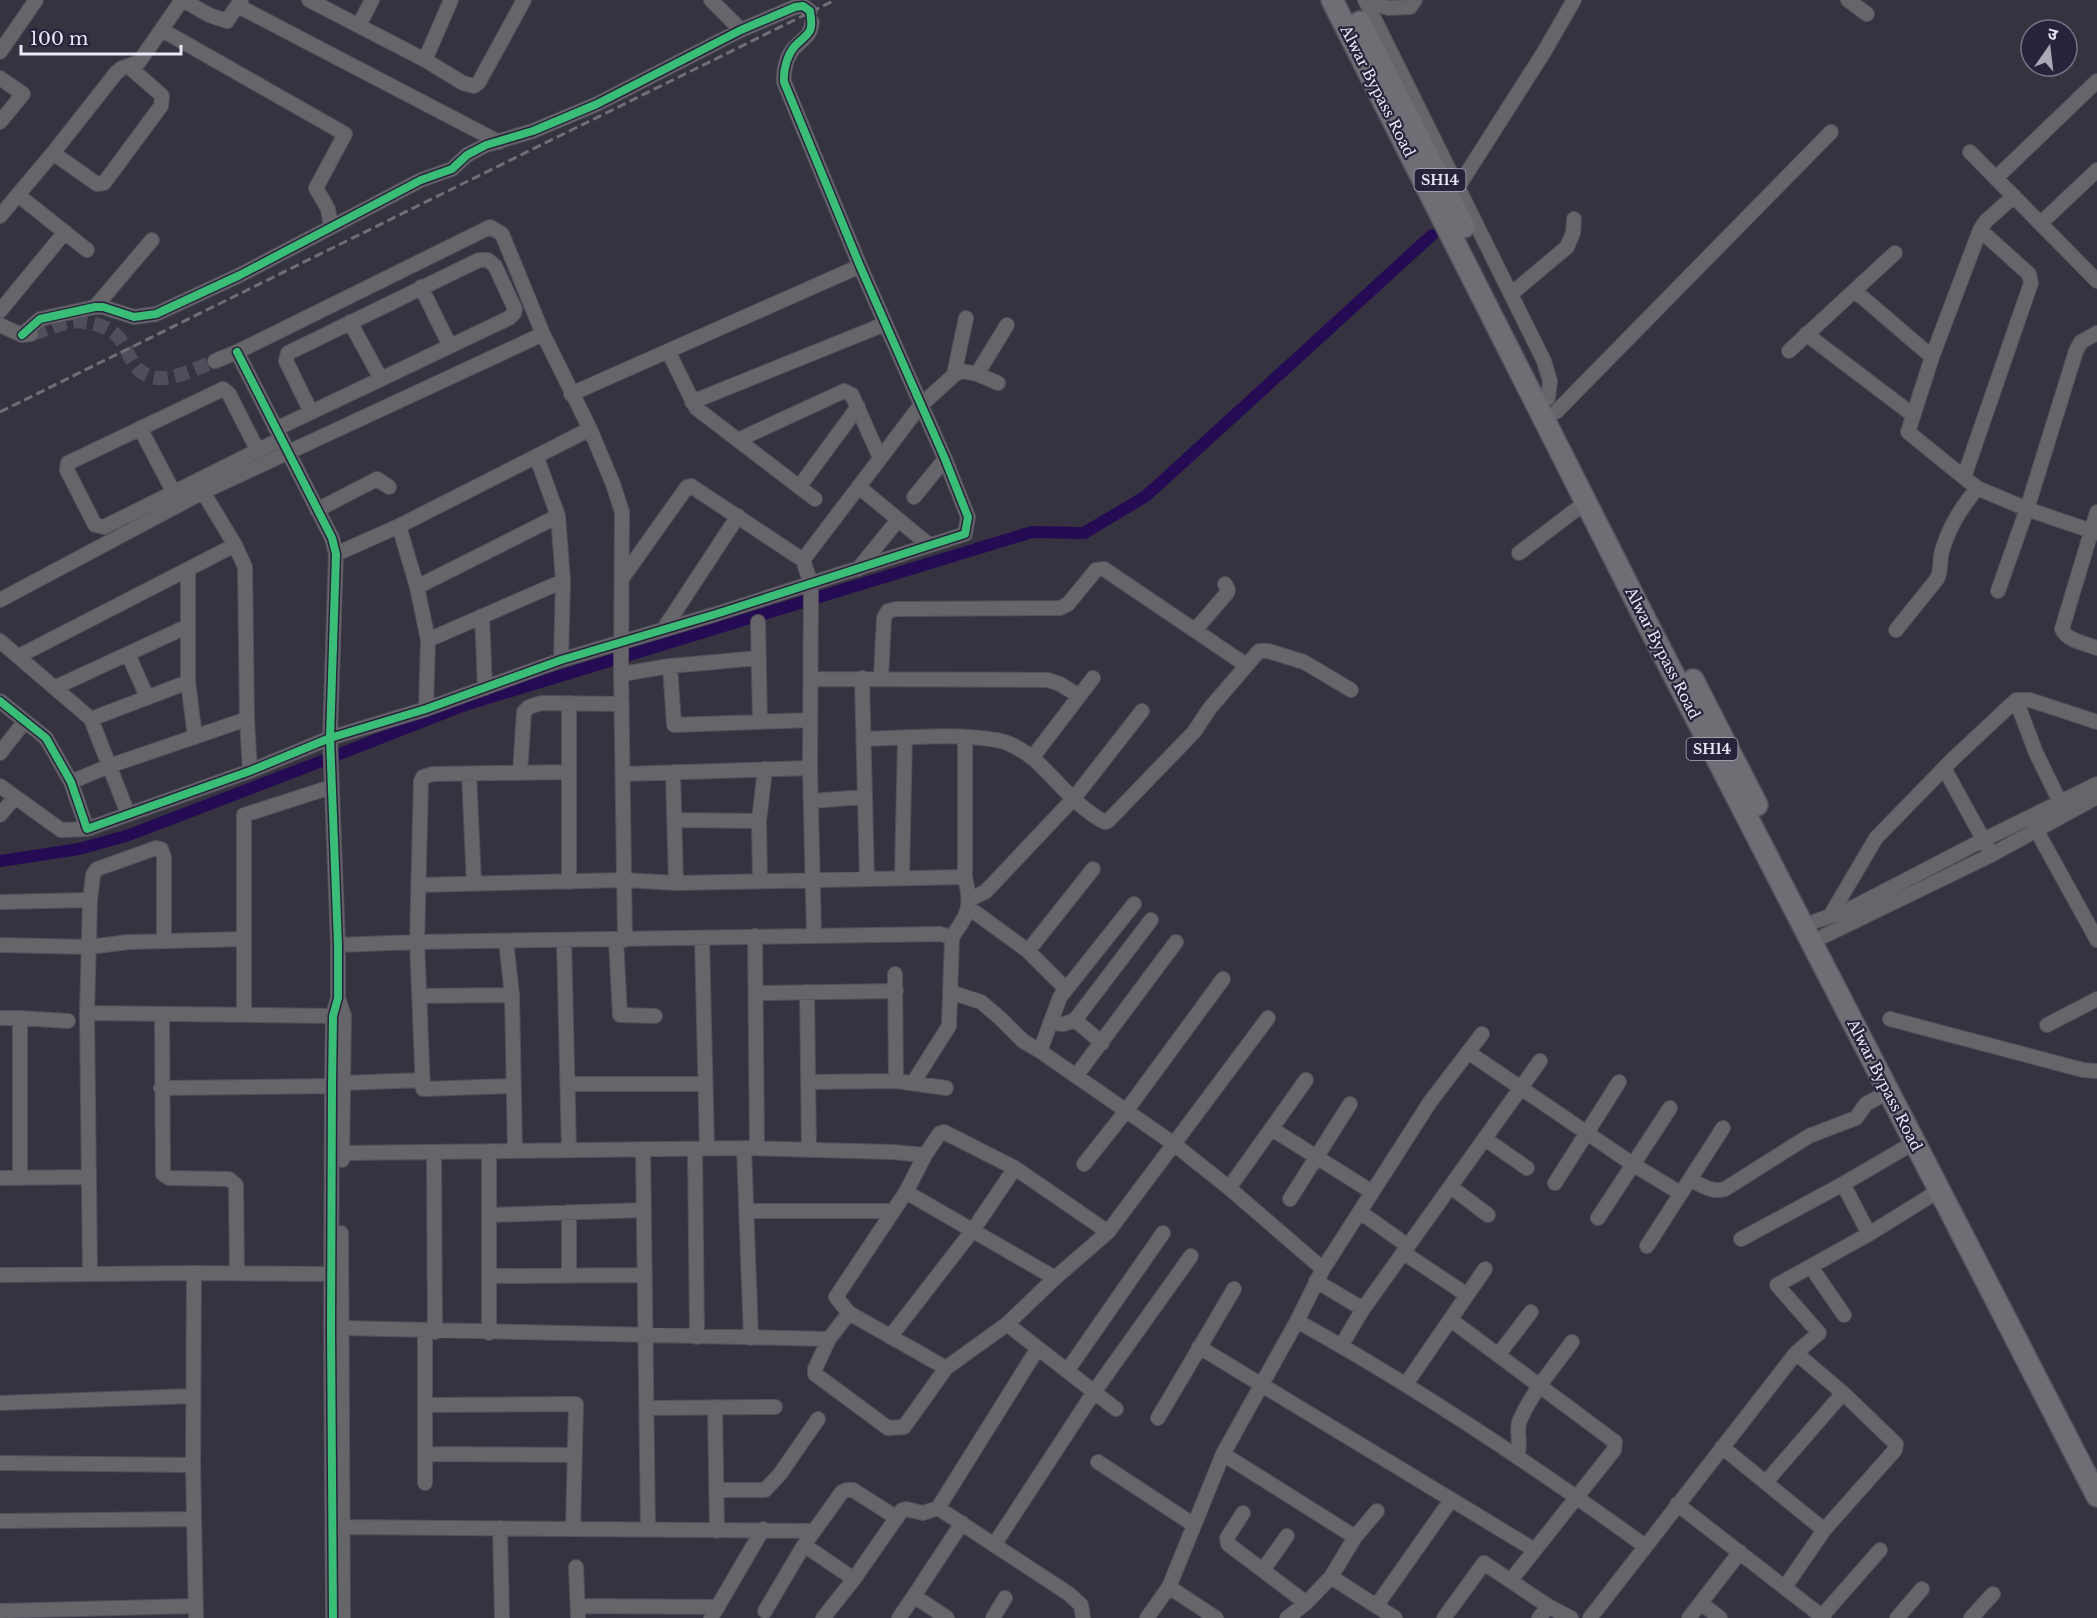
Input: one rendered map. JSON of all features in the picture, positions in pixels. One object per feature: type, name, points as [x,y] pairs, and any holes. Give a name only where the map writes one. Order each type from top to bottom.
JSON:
[{"type":"main road","name":"Alwar Bypass Road","points":[[1332,0],[1586,502],[1902,1149],[2097,1496]]},
{"type":"main road","name":"Alwar Bypass Road","points":[[1360,1],[1552,405],[1823,924],[2097,1467]]},
{"type":"street","points":[[0,52],[5,34],[36,0]]},
{"type":"street","points":[[0,216],[116,73],[122,68],[139,62],[183,0],[209,15],[227,21],[240,3],[499,142]]},
{"type":"street","points":[[309,0],[463,83],[474,86],[479,82],[524,0]]},
{"type":"street","points":[[359,25],[372,0]]},
{"type":"street","points":[[711,0],[741,30]]},
{"type":"street","points":[[1360,1],[1389,8],[1410,7],[1415,0]]},
{"type":"street","points":[[1458,187],[1544,52],[1574,0]]},
{"type":"street","points":[[1848,0],[1868,14]]},
{"type":"street","points":[[1360,1],[1458,187],[1544,361],[1550,381],[1552,405]]},
{"type":"street","points":[[424,60],[446,2]]},
{"type":"street","points":[[0,325],[27,334],[40,319],[95,307],[110,309],[128,316],[156,314],[240,274],[421,180],[452,169],[467,155],[486,145],[541,128],[597,104],[741,30],[795,7],[803,6],[811,17],[809,34],[792,51],[784,68],[784,82],[860,266],[945,459],[968,517],[965,534],[858,569],[811,591],[663,630]]},
{"type":"street","points":[[162,30],[345,134],[316,188],[328,209],[331,227]]},
{"type":"street","points":[[53,153],[97,184],[104,183],[161,106],[162,96],[128,66]]},
{"type":"street","points":[[0,78],[23,94],[0,122]]},
{"type":"street","points":[[1996,178],[2097,81]]},
{"type":"street","points":[[1552,405],[1831,132]]},
{"type":"street","points":[[1970,152],[2097,281]]},
{"type":"street","points":[[2041,223],[2097,170]]},
{"type":"street","points":[[18,195],[87,250]]},
{"type":"street","points":[[2014,196],[1986,221],[1980,230],[1932,357],[1908,432],[1977,488],[2027,509],[2094,532]]},
{"type":"street","points":[[1511,294],[1567,247],[1573,233],[1574,219]]},
{"type":"street","points":[[215,361],[490,227],[502,234],[543,334],[590,429],[622,512],[621,661],[624,880],[620,940],[620,1015],[655,1016]]},
{"type":"street","points":[[1964,477],[2031,283],[2029,274],[1980,230]]},
{"type":"street","points":[[0,311],[65,232]]},
{"type":"street","points":[[95,307],[152,240]]},
{"type":"street","points":[[1789,351],[1895,253]]},
{"type":"street","points":[[2086,269],[2097,259]]},
{"type":"street","points":[[258,451],[230,394],[223,389],[69,463],[67,470],[95,525],[104,527],[258,451],[311,412],[509,318],[514,314],[515,309],[495,266],[489,260],[479,260],[288,353],[286,362],[311,412]]},
{"type":"street","points":[[572,394],[860,266]]},
{"type":"street","points":[[421,287],[450,346]]},
{"type":"street","points":[[1856,291],[1932,357]]},
{"type":"street","points":[[954,375],[966,318]]},
{"type":"street","points":[[350,322],[381,379]]},
{"type":"street","points":[[692,402],[885,324]]},
{"type":"street","points":[[977,374],[1006,325]]},
{"type":"street","points":[[1998,591],[2027,509],[2076,351],[2081,342],[2097,333]]},
{"type":"street","points":[[0,600],[203,492],[543,334]]},
{"type":"street","points":[[1806,334],[1913,415]]},
{"type":"street","points":[[668,351],[692,402],[701,412],[815,499]]},
{"type":"street","points":[[237,352],[332,538],[336,554],[330,738],[338,945],[338,998],[333,1016],[342,1153],[343,1618]]},
{"type":"street","points":[[803,560],[920,406],[954,375],[961,371],[977,374],[998,383]]},
{"type":"street","points":[[738,440],[844,392],[852,394],[880,458]]},
{"type":"street","points":[[799,487],[858,408]]},
{"type":"street","points":[[140,428],[174,493]]},
{"type":"street","points":[[336,554],[399,526],[537,458],[590,429]]},
{"type":"street","points":[[537,458],[558,516],[564,581],[561,660]]},
{"type":"street","points":[[914,497],[945,459]]},
{"type":"street","points":[[317,510],[377,479],[389,488]]},
{"type":"street","points":[[623,577],[687,487],[691,486],[803,560],[811,591],[810,768],[814,935]]},
{"type":"street","points":[[859,487],[929,545]]},
{"type":"street","points":[[1896,630],[1937,579],[1941,571],[1941,556],[1953,521],[1977,488]]},
{"type":"street","points":[[203,492],[235,545],[245,567],[250,771]]},
{"type":"street","points":[[1519,553],[1586,502]]},
{"type":"street","points":[[2097,512],[2094,532],[2062,629],[2064,635],[2069,638],[2097,648]]},
{"type":"street","points":[[417,587],[558,516]]},
{"type":"street","points":[[621,661],[663,630],[738,516]]},
{"type":"street","points":[[858,569],[898,520]]},
{"type":"street","points":[[399,526],[417,587],[428,640],[426,710]]},
{"type":"street","points":[[19,656],[235,545]]},
{"type":"street","points":[[881,678],[884,618],[888,611],[896,609],[1060,608],[1068,604],[1100,568],[1196,629],[1246,665]]},
{"type":"street","points":[[188,570],[188,682],[195,737]]},
{"type":"street","points":[[428,640],[564,581]]},
{"type":"street","points":[[1196,629],[1227,593],[1225,584]]},
{"type":"street","points":[[482,616],[485,688]]},
{"type":"street","points":[[758,622],[760,722]]},
{"type":"street","points":[[56,687],[188,626]]},
{"type":"street","points":[[0,641],[91,719],[128,814]]},
{"type":"street","points":[[863,739],[965,738],[1006,743],[1032,758],[1101,820],[1108,820],[1194,732],[1210,708],[1259,651],[1268,651],[1304,662],[1351,690]]},
{"type":"street","points":[[128,654],[147,698]]},
{"type":"street","points":[[0,786],[60,830],[87,829],[250,771],[330,738],[426,710],[561,660],[621,661],[670,666],[759,658]]},
{"type":"street","points":[[670,666],[674,725],[810,720]]},
{"type":"street","points":[[811,678],[1048,680],[1080,696]]},
{"type":"street","points":[[862,678],[867,879]]},
{"type":"street","points":[[1032,758],[1094,678]]},
{"type":"street","points":[[91,719],[188,682]]},
{"type":"street","points":[[1823,924],[1876,838],[1944,768],[2016,700],[2030,700],[2097,722]]},
{"type":"street","points":[[2016,700],[2036,753],[2061,802]]},
{"type":"street","points":[[0,701],[46,738],[71,782],[87,829]]},
{"type":"street","points":[[520,773],[524,712],[529,707],[569,703],[622,704]]},
{"type":"street","points":[[569,703],[569,882]]},
{"type":"street","points":[[970,904],[985,892],[1074,798],[1142,711]]},
{"type":"street","points":[[71,782],[110,766],[247,719]]},
{"type":"street","points":[[0,753],[25,721]]},
{"type":"street","points":[[902,878],[905,738]]},
{"type":"street","points":[[913,1083],[949,1026],[952,937],[966,917],[970,904],[965,877],[965,738]]},
{"type":"street","points":[[623,774],[810,768]]},
{"type":"street","points":[[1944,768],[1991,855]]},
{"type":"street","points":[[760,881],[759,821],[765,769]]},
{"type":"street","points":[[513,1086],[423,1089],[417,942],[421,786],[423,777],[433,774],[568,772]]},
{"type":"street","points":[[673,772],[676,883]]},
{"type":"street","points":[[469,774],[474,884]]},
{"type":"street","points":[[1823,924],[1983,840],[2097,784]]},
{"type":"street","points":[[244,1015],[244,815],[331,787]]},
{"type":"street","points":[[0,815],[15,797]]},
{"type":"street","points":[[811,801],[865,797]]},
{"type":"street","points":[[1823,924],[1991,855],[2097,797]]},
{"type":"street","points":[[2030,817],[2097,940]]},
{"type":"street","points":[[674,820],[759,821]]},
{"type":"street","points":[[90,1274],[87,1013],[90,900],[93,874],[97,869],[156,848],[161,849],[164,857],[164,941]]},
{"type":"street","points":[[1028,951],[1093,869]]},
{"type":"street","points":[[418,885],[624,880],[676,883],[965,877]]},
{"type":"street","points":[[0,902],[90,900]]},
{"type":"street","points":[[1040,1051],[1056,1004],[1134,903]]},
{"type":"street","points":[[970,904],[1028,951],[1066,989]]},
{"type":"street","points":[[1050,1023],[1064,1024],[1075,1020],[1151,920]]},
{"type":"street","points":[[338,945],[814,935],[940,934],[952,937]]},
{"type":"street","points":[[751,1338],[747,1211],[756,993],[755,936]]},
{"type":"street","points":[[697,1337],[701,1149],[705,1084],[702,938]]},
{"type":"street","points":[[0,945],[90,947],[128,942],[244,939]]},
{"type":"street","points":[[564,940],[568,1150]]},
{"type":"street","points":[[506,941],[512,995],[515,1151]]},
{"type":"street","points":[[1076,1076],[1176,942]]},
{"type":"street","points":[[895,974],[896,1081]]},
{"type":"street","points":[[1084,1164],[1223,979]]},
{"type":"street","points":[[756,993],[896,991]]},
{"type":"street","points":[[807,992],[809,1150]]},
{"type":"street","points":[[950,992],[981,1002],[1023,1041],[1174,1144],[1228,1188],[1319,1275],[1363,1309]]},
{"type":"street","points":[[419,996],[512,995]]},
{"type":"street","points":[[333,1618],[331,1274],[338,1085],[344,1016],[338,998]]},
{"type":"street","points":[[2047,1025],[2097,999]]},
{"type":"street","points":[[87,1013],[333,1016]]},
{"type":"street","points":[[162,1014],[163,1174],[165,1176],[229,1179],[236,1185],[237,1273]]},
{"type":"street","points":[[0,1018],[68,1021]]},
{"type":"street","points":[[20,1018],[20,1178]]},
{"type":"street","points":[[849,1313],[829,1340],[815,1369],[815,1374],[888,1428],[904,1427],[946,1368],[1007,1324],[1108,1232],[1268,1018]]},
{"type":"street","points":[[1890,1019],[2083,1070],[2097,1071]]},
{"type":"street","points":[[1075,1020],[1102,1043]]},
{"type":"street","points":[[1147,1618],[1169,1587],[1223,1454],[1297,1321],[1319,1275],[1430,1102],[1482,1034]]},
{"type":"street","points":[[1468,1052],[1634,1165],[1680,1193]]},
{"type":"street","points":[[1341,1346],[1363,1309],[1540,1061]]},
{"type":"street","points":[[161,1088],[338,1085],[423,1080]]},
{"type":"street","points":[[1228,1188],[1306,1080]]},
{"type":"street","points":[[808,1082],[896,1081],[946,1088]]},
{"type":"street","points":[[1555,1183],[1619,1082]]},
{"type":"street","points":[[567,1084],[705,1084]]},
{"type":"street","points":[[1690,1179],[1711,1190],[1725,1189],[1809,1136],[1852,1121],[1877,1098]]},
{"type":"street","points":[[1290,1199],[1350,1104]]},
{"type":"street","points":[[1598,1218],[1670,1108]]},
{"type":"street","points":[[1272,1128],[1372,1192]]},
{"type":"street","points":[[1647,1246],[1723,1128]]},
{"type":"street","points":[[946,1368],[849,1313],[836,1297],[906,1192],[925,1155],[940,1133],[945,1132],[1015,1168],[1108,1232]]},
{"type":"street","points":[[1485,1139],[1527,1168]]},
{"type":"street","points":[[342,1153],[751,1148],[925,1155]]},
{"type":"street","points":[[643,1149],[648,1530]]},
{"type":"street","points":[[1741,1239],[1902,1149]]},
{"type":"street","points":[[489,1151],[489,1332]]},
{"type":"street","points":[[425,1483],[425,1405],[430,1331],[434,1152]]},
{"type":"street","points":[[890,1337],[973,1230],[1015,1168]]},
{"type":"street","points":[[0,1178],[89,1177]]},
{"type":"street","points":[[1843,1184],[1869,1234]]},
{"type":"street","points":[[1451,1187],[1488,1215]]},
{"type":"street","points":[[906,1192],[1055,1278]]},
{"type":"street","points":[[1590,1618],[1796,1353],[1819,1333],[1778,1285],[1929,1197]]},
{"type":"street","points":[[489,1215],[644,1210]]},
{"type":"street","points":[[747,1211],[893,1211]]},
{"type":"street","points":[[568,1212],[569,1275]]},
{"type":"street","points":[[1360,1212],[1467,1295]]},
{"type":"street","points":[[1066,1371],[1163,1233]]},
{"type":"street","points":[[994,1545],[1094,1392],[1191,1256]]},
{"type":"street","points":[[1811,1267],[1844,1315]]},
{"type":"street","points":[[1406,1384],[1485,1269]]},
{"type":"street","points":[[0,1611],[196,1612],[193,1464],[194,1273]]},
{"type":"street","points":[[0,1275],[331,1274]]},
{"type":"street","points":[[489,1276],[645,1275]]},
{"type":"street","points":[[1158,1418],[1234,1289]]},
{"type":"street","points":[[1498,1355],[1531,1312]]},
{"type":"street","points":[[1451,1320],[1615,1442],[1614,1450],[1511,1580]]},
{"type":"street","points":[[1297,1321],[1406,1384],[1577,1497],[1645,1546]]},
{"type":"street","points":[[1007,1324],[1116,1409]]},
{"type":"street","points":[[342,1328],[829,1340]]},
{"type":"street","points":[[1517,1457],[1520,1445],[1519,1421],[1540,1386],[1572,1342]]},
{"type":"street","points":[[1199,1347],[1533,1550]]},
{"type":"street","points":[[823,1618],[854,1579],[902,1510],[923,1513],[939,1508],[1038,1348]]},
{"type":"street","points":[[1785,1587],[1824,1530],[1896,1447],[1896,1443],[1843,1393],[1796,1353]]},
{"type":"street","points":[[1766,1482],[1843,1393]]},
{"type":"street","points":[[0,1403],[194,1396]]},
{"type":"street","points":[[425,1405],[576,1404],[573,1529]]},
{"type":"street","points":[[716,1407],[717,1531]]},
{"type":"street","points":[[647,1408],[775,1407]]},
{"type":"street","points":[[717,1490],[765,1490],[780,1474],[818,1419]]},
{"type":"street","points":[[1722,1447],[1824,1530]]},
{"type":"street","points":[[425,1454],[575,1455]]},
{"type":"street","points":[[1223,1454],[1355,1537]]},
{"type":"street","points":[[1098,1462],[1194,1525]]},
{"type":"street","points":[[0,1463],[193,1464]]},
{"type":"street","points":[[765,1611],[813,1531],[842,1492],[853,1490],[897,1518]]},
{"type":"street","points":[[1331,1577],[1386,1614],[1451,1500]]},
{"type":"street","points":[[1677,1504],[1823,1617],[1880,1550]]},
{"type":"street","points":[[939,1508],[1076,1599],[1081,1605],[1083,1618]]},
{"type":"street","points":[[1287,1618],[1306,1603],[1331,1577],[1355,1537],[1377,1510]]},
{"type":"street","points":[[1243,1513],[1226,1541],[1306,1603]]},
{"type":"street","points":[[0,1521],[194,1519]]},
{"type":"street","points":[[899,1618],[962,1523]]},
{"type":"street","points":[[342,1527],[813,1531]]},
{"type":"street","points":[[500,1528],[502,1618]]},
{"type":"street","points":[[576,1567],[578,1612],[715,1612],[763,1529]]},
{"type":"street","points":[[1263,1570],[1287,1536]]},
{"type":"street","points":[[804,1545],[854,1579]]},
{"type":"street","points":[[1689,1618],[1740,1551]]},
{"type":"street","points":[[1444,1618],[1484,1563],[1548,1606],[1571,1618]]},
{"type":"street","points":[[1169,1587],[1216,1618]]},
{"type":"street","points":[[1897,1618],[1922,1589]]},
{"type":"street","points":[[1971,1618],[1993,1594]]},
{"type":"street","points":[[914,1596],[946,1618]]},
{"type":"street","points":[[993,1618],[1005,1598]]},
{"type":"street","points":[[1701,1603],[1720,1618]]},
{"type":"street","points":[[1539,1618],[1548,1606]]},
{"type":"waterway","points":[[337,755],[465,705],[1032,532],[1084,533],[1146,496],[1432,235]]},
{"type":"waterway","points":[[0,861],[79,849],[129,835],[322,761]]},
{"type":"tunnel","points":[[33,334],[67,323],[84,322],[98,325],[110,330],[119,338],[138,369],[158,378],[180,375],[215,361]]},
{"type":"railway","points":[[0,412],[835,0]]},
{"type":"cycle path","points":[[0,701],[46,738],[71,782],[87,829],[250,771],[330,738],[426,709],[561,660],[716,614],[965,534],[968,517],[784,82],[788,58],[811,28],[810,11],[803,6],[795,7],[741,30],[597,104],[533,131],[486,145],[467,155],[452,169],[421,180],[240,275],[156,314],[134,317],[103,307],[95,307],[40,319],[22,335]]},
{"type":"cycle path","points":[[237,352],[332,538],[336,554],[330,738],[338,945],[338,998],[333,1016],[332,1086],[333,1618]]}]
